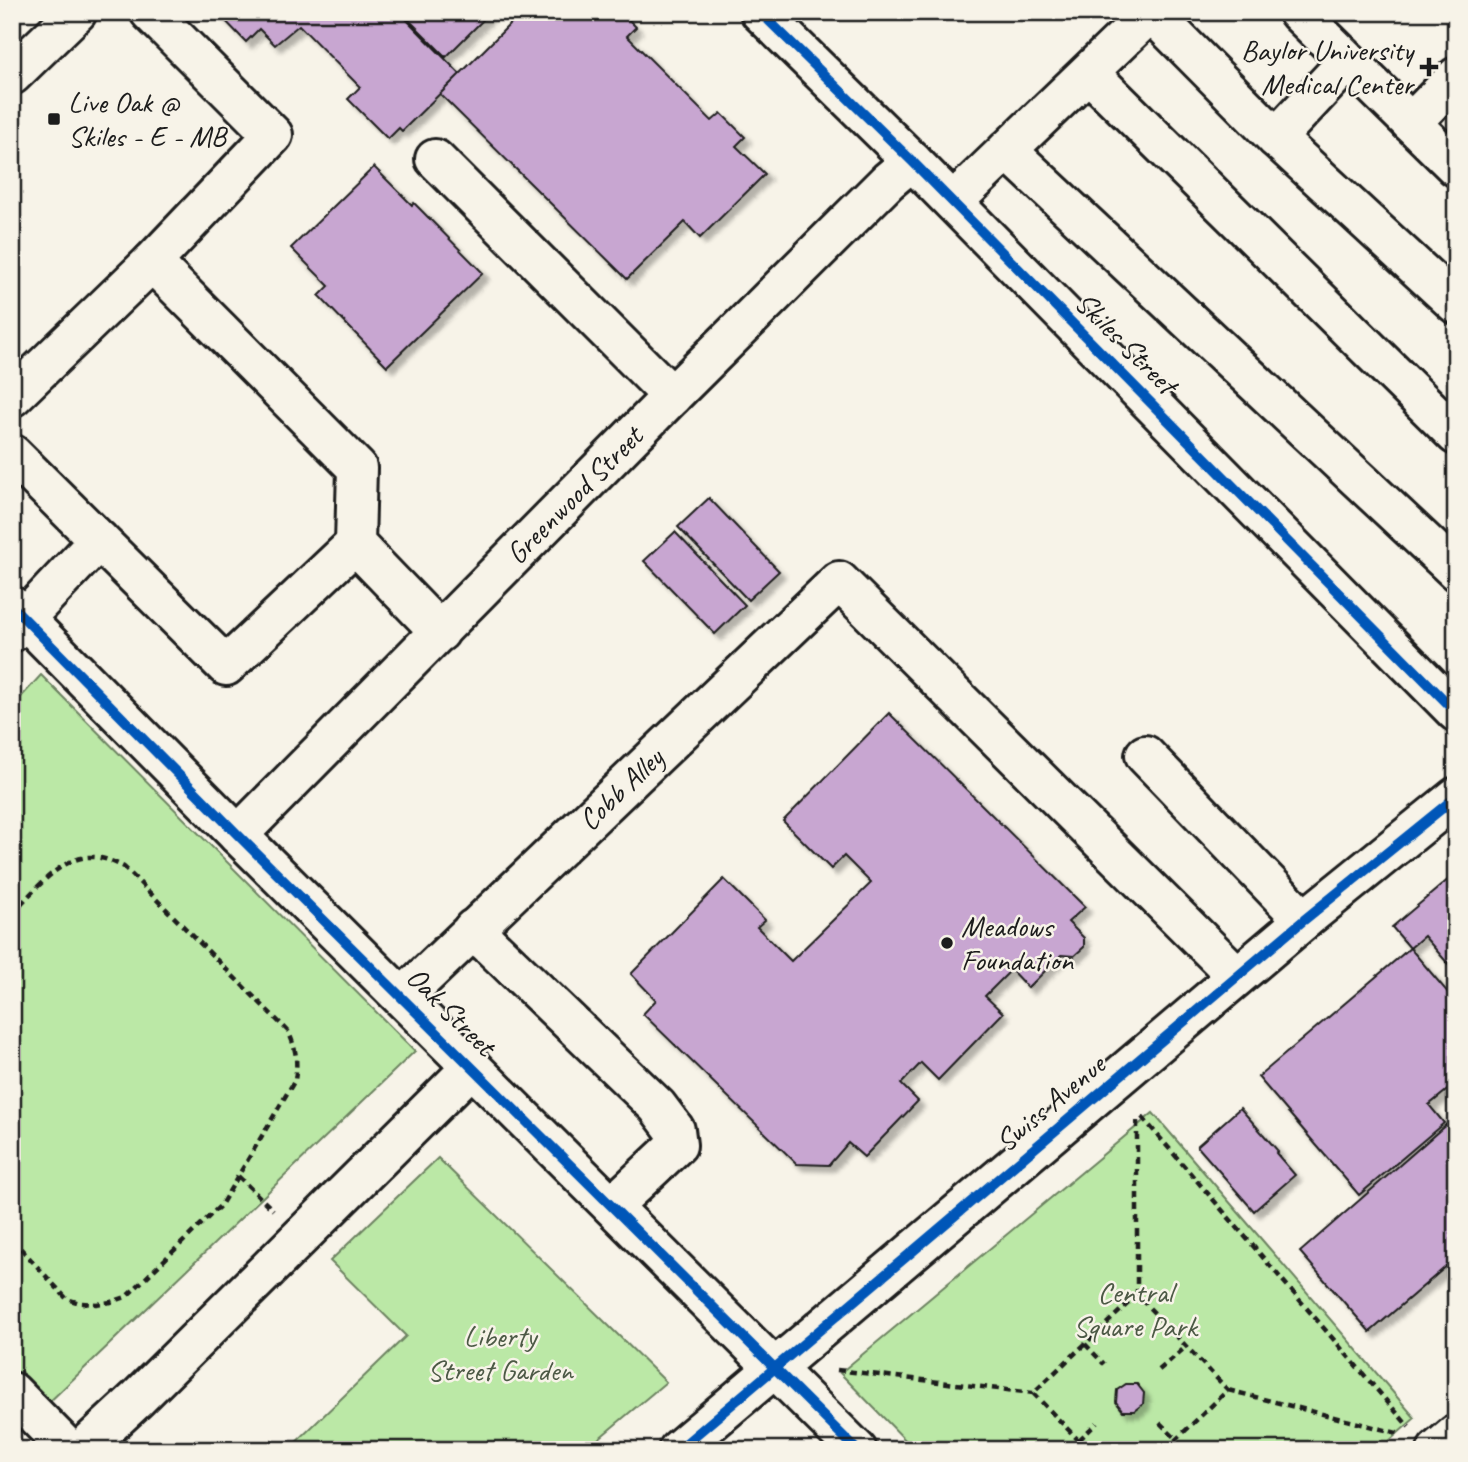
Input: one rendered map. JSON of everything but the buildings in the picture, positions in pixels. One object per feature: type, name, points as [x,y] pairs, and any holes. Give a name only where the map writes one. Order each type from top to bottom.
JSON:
[{"type":"street","points":[[12,75],[77,12]]},
{"type":"street","points":[[12,397],[152,262],[273,135],[150,12]]},
{"type":"street","points":[[953,202],[1151,12],[1276,138],[1456,304]]},
{"type":"street","points":[[1298,12],[1456,167]]},
{"type":"street","name":"Skiles Street","points":[[779,19],[953,202],[1456,712]]},
{"type":"street","points":[[1276,138],[1348,61]]},
{"type":"street","points":[[1089,73],[1456,435]]},
{"type":"street","points":[[1411,123],[1456,77]]},
{"type":"street","points":[[1007,150],[1456,571]]},
{"type":"street","points":[[435,159],[672,396]]},
{"type":"street","name":"Greenwood Street","points":[[238,835],[672,396],[888,180],[912,160]]},
{"type":"street","points":[[12,454],[226,666],[355,544],[357,468],[152,262]]},
{"type":"street","points":[[17,619],[99,540]]},
{"type":"street","points":[[355,544],[440,632]]},
{"type":"street","name":"Cobb Alley","points":[[403,997],[839,581],[1237,976]]},
{"type":"street","name":"Oak Street","points":[[17,619],[403,997],[857,1450]]},
{"type":"street","points":[[1145,755],[1304,920]]},
{"type":"street","name":"Swiss Avenue","points":[[678,1450],[1237,976],[1456,797]]},
{"type":"street","points":[[474,929],[657,1106],[676,1130],[677,1145],[612,1206]]},
{"type":"street","points":[[82,1450],[302,1237],[472,1067]]},
{"type":"street","points":[[12,1392],[69,1450]]},
{"type":"street","points":[[1423,1439],[1456,1434]]},
{"type":"path","points":[[12,913],[58,867],[73,860],[91,857],[124,867],[288,1031],[297,1053],[295,1080],[221,1205],[126,1297],[111,1302],[80,1303],[67,1299],[12,1239]]},
{"type":"path","points":[[1143,1117],[1423,1439]]},
{"type":"path","points":[[1136,1121],[1137,1295],[1228,1390],[1402,1435]]},
{"type":"path","points":[[238,1176],[302,1237]]},
{"type":"path","points":[[1033,1393],[1137,1295]]},
{"type":"path","points":[[1085,1344],[1104,1364]]},
{"type":"path","points":[[1159,1370],[1187,1346]]},
{"type":"path","points":[[836,1370],[1033,1393],[1088,1450]]},
{"type":"path","points":[[1164,1450],[1228,1390]]},
{"type":"path","points":[[1079,1440],[1097,1423]]},
{"type":"path","points":[[1160,1423],[1176,1439]]},
{"type":"green space","points":[[41,675],[415,1051],[42,1409],[12,1378],[12,707]]},
{"type":"green space","name":"Central Square Park","points":[[1153,1113],[1415,1418],[1379,1450],[915,1450],[840,1373]]},
{"type":"green space","name":"Liberty Street Garden","points":[[438,1158],[666,1382],[585,1450],[288,1450],[406,1336],[330,1261]]},
{"type":"cycle path","points":[[760,12],[912,161],[1456,712]]},
{"type":"cycle path","points":[[12,606],[238,835],[857,1450]]},
{"type":"cycle path","points":[[678,1450],[1304,920],[1456,797]]},
{"type":"place","name":"Baylor University Medical Center","points":[[1429,67]]},
{"type":"place","name":"Live Oak @ Skiles - E - MB","points":[[54,119]]},
{"type":"place","name":"Meadows Foundation","points":[[947,943]]}]
